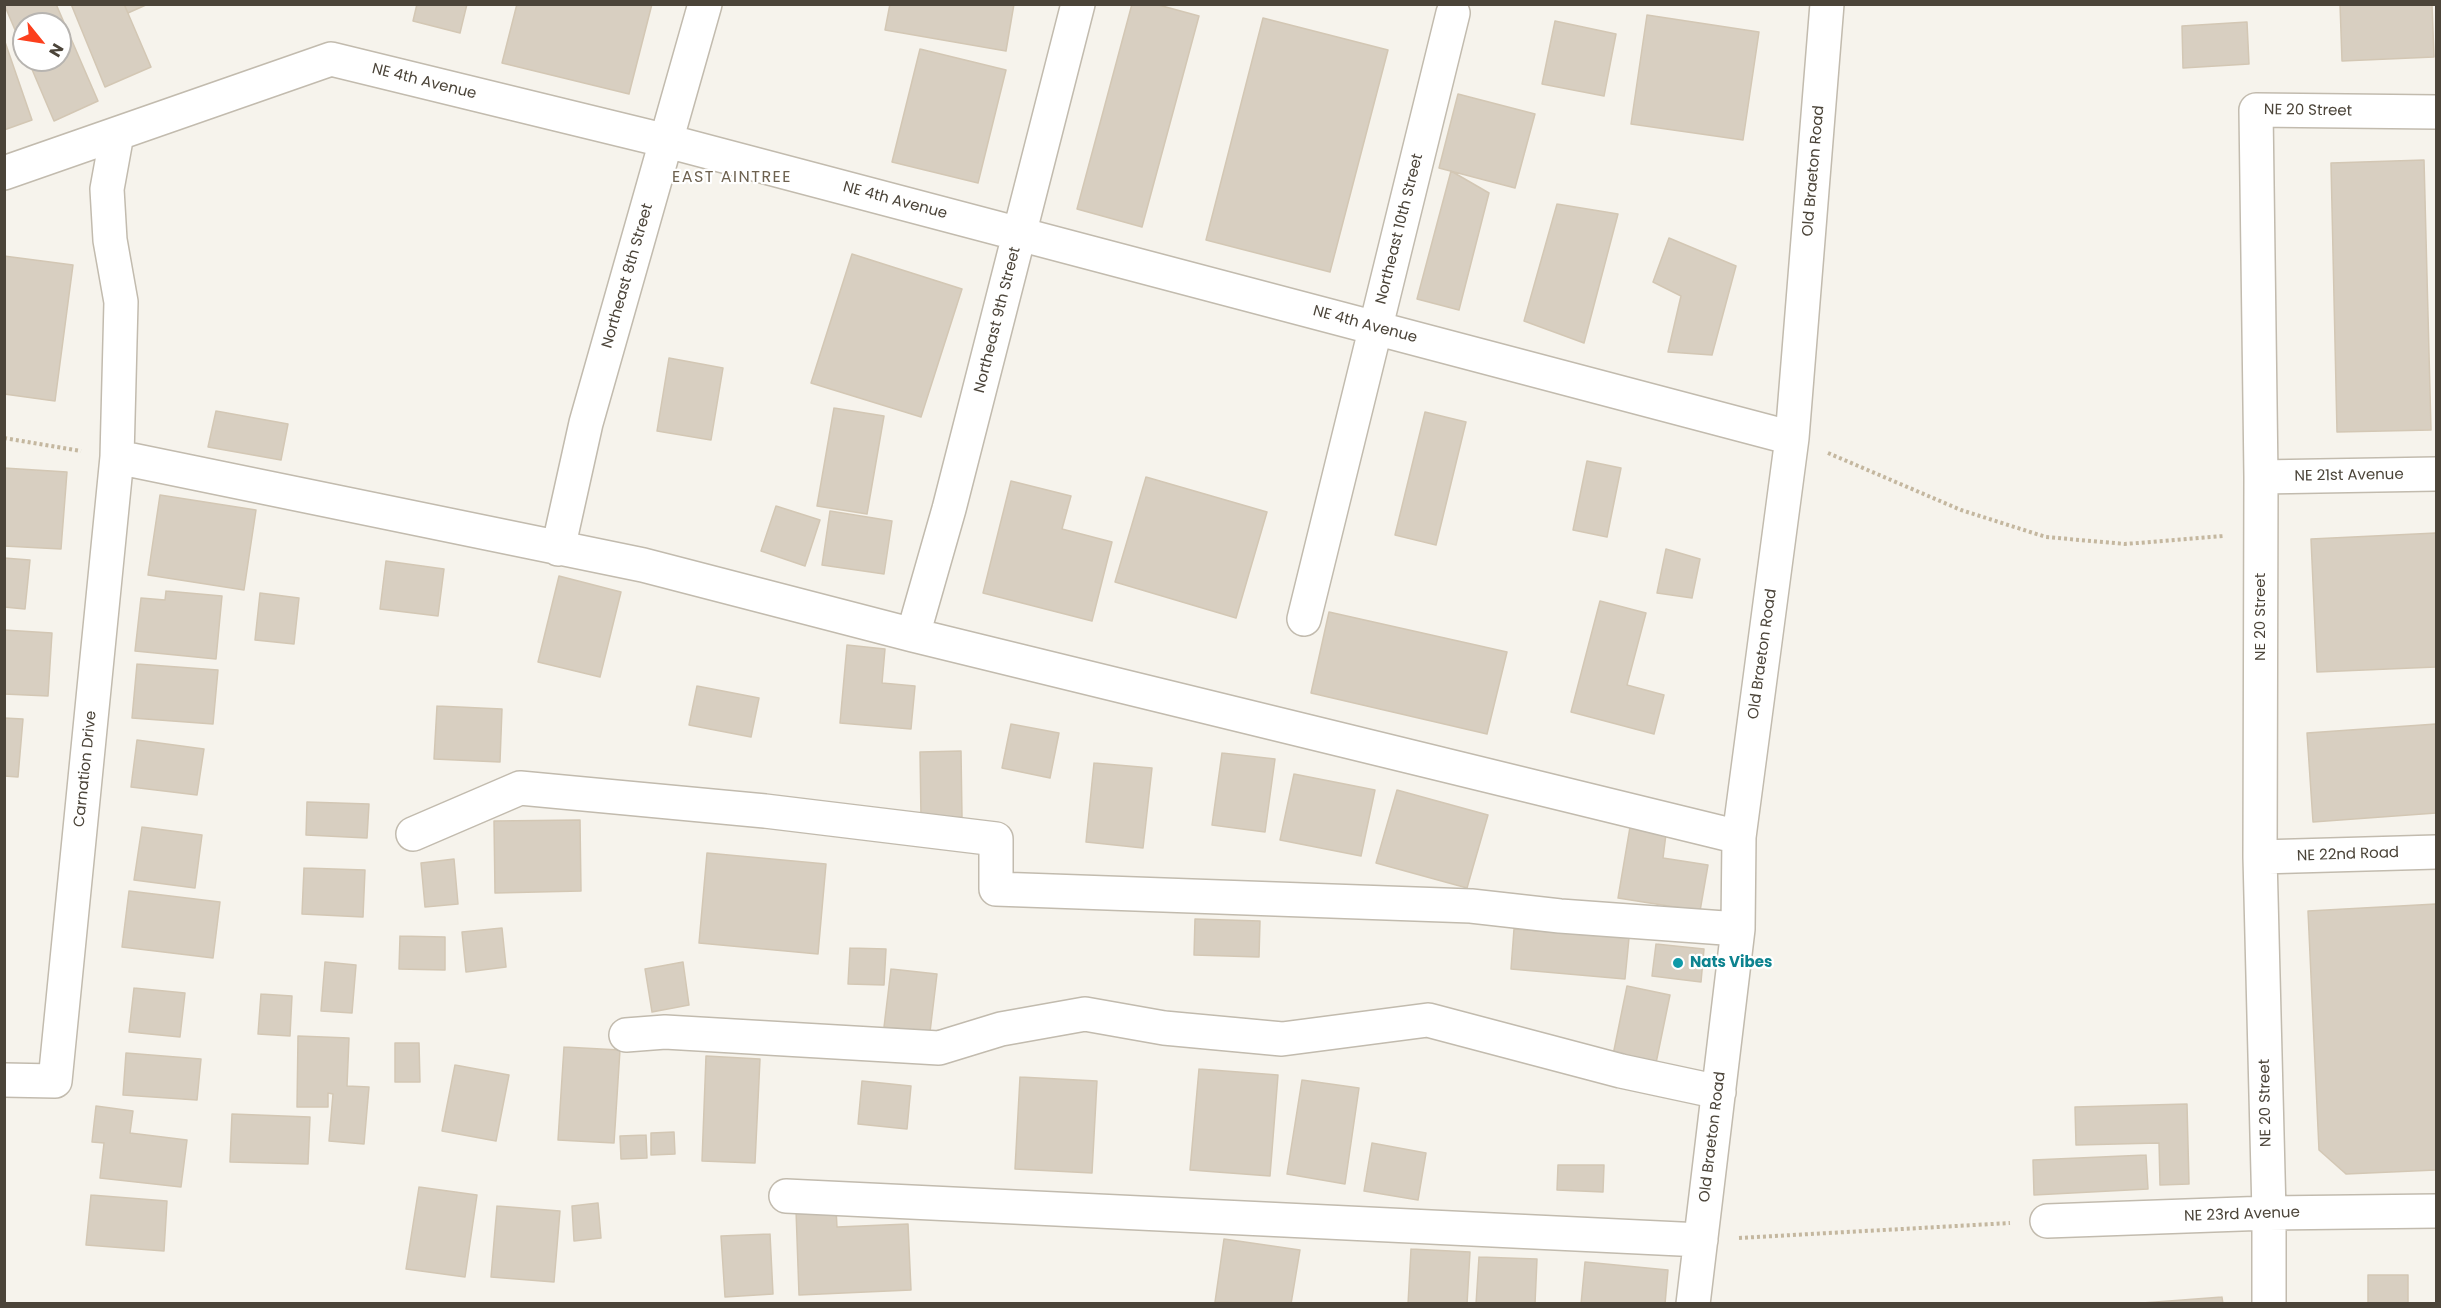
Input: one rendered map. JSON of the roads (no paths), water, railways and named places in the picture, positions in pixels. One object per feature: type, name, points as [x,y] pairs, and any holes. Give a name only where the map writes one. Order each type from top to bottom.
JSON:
[{"type":"street","name":"Northeast 8th Street","points":[[558,549],[586,423],[705,4]]},
{"type":"street","name":"Northeast 9th Street","points":[[913,635],[950,509],[1078,4]]},
{"type":"street","name":"Old Braeton Road","points":[[1693,1304],[1738,929],[1739,837],[1792,438],[1827,4]]},
{"type":"street","name":"Northeast 10th Street","points":[[1304,619],[1453,13]]},
{"type":"street","name":"NE 4th Avenue","points":[[4,173],[331,59],[667,141],[1792,438]]},
{"type":"street","name":"NE 20 Street","points":[[2269,1304],[2269,1213],[2260,857],[2261,477],[2256,110],[2436,112]]},
{"type":"street","name":"Carnation Drive","points":[[4,1080],[55,1081],[117,457],[121,302],[110,240],[106,189],[117,134]]},
{"type":"street","points":[[117,457],[643,565],[913,635],[1739,837]]},
{"type":"street","name":"NE 21st Avenue","points":[[2261,477],[2436,474]]},
{"type":"street","points":[[413,834],[520,788],[765,811],[996,838],[996,889],[1471,906],[1560,916],[1738,929]]},
{"type":"street","name":"NE 22nd Road","points":[[2260,857],[2436,852]]},
{"type":"street","points":[[626,1035],[665,1032],[939,1048],[1001,1029],[1085,1014],[1164,1028],[1282,1039],[1428,1020],[1621,1071],[1719,1092]]},
{"type":"street","points":[[786,1196],[1701,1240]]},
{"type":"street","name":"NE 23rd Avenue","points":[[2047,1221],[2269,1213],[2436,1212]]},
{"type":"place","name":"Nats Vibes","points":[[1678,963]]},
{"type":"district","name":"EAST AINTREE","points":[[732,178]]}]
